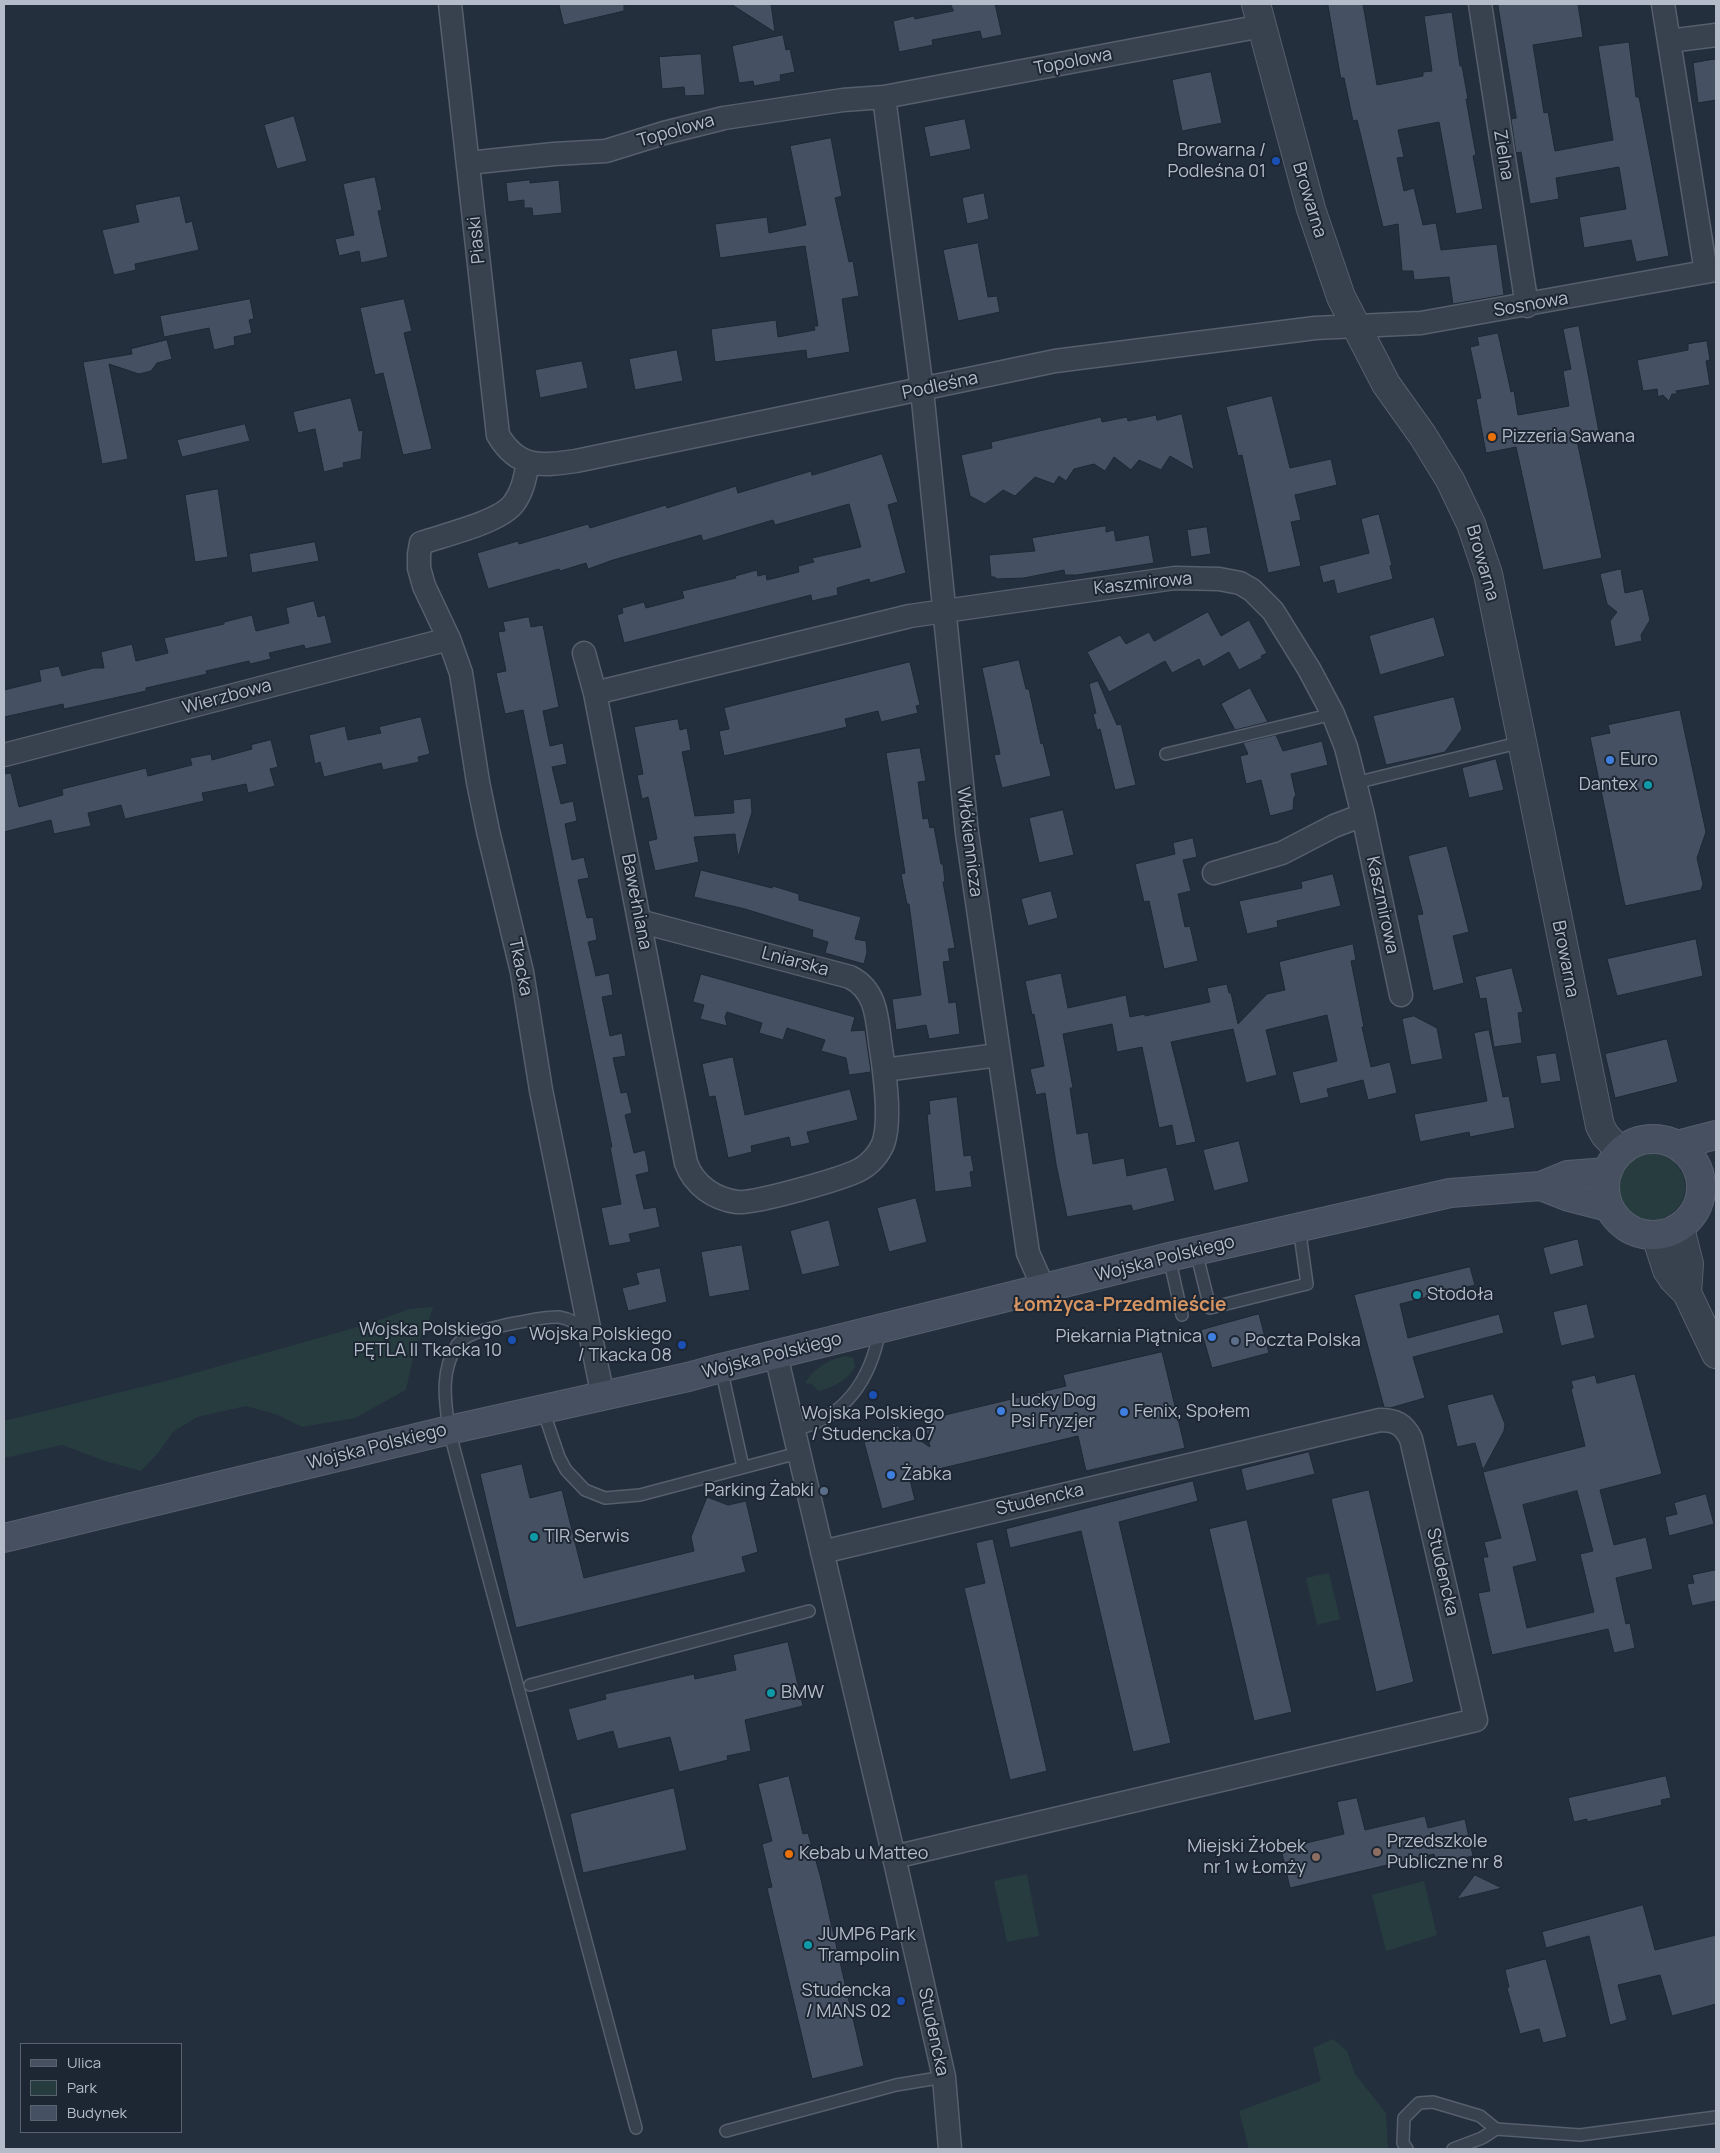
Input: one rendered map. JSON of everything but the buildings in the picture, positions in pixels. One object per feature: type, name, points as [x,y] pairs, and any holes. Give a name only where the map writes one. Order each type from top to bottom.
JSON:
[{"type":"main road","points":[[1677,1145],[1716,1135]]},
{"type":"main road","points":[[1642,1140],[1666,1140],[1677,1145],[1708,1171],[1698,1207],[1690,1218],[1668,1232],[1641,1235],[1627,1229],[1616,1219],[1608,1207],[1604,1189],[1613,1161],[1630,1144],[1642,1140]]},
{"type":"main road","name":"Wojska Polskiego","points":[[4,1538],[449,1430],[688,1378],[721,1368],[1299,1227],[1450,1193],[1541,1186],[1568,1175],[1613,1161]]},
{"type":"main road","name":"Wojska Polskiego","points":[[1541,1186],[1608,1207]]},
{"type":"street","name":"Piaski","points":[[450,4],[498,435],[506,449],[528,463]]},
{"type":"street","name":"Zielna","points":[[1480,4],[1527,306]]},
{"type":"street","name":"Sosnowa","points":[[1354,326],[1421,324],[1711,271],[1663,4]]},
{"type":"street","name":"Topolowa","points":[[468,164],[554,154],[606,151],[664,133],[724,118],[843,100],[884,98],[1259,15]]},
{"type":"street","name":"Browarna","points":[[1259,15],[1311,209],[1340,297],[1386,384],[1423,436],[1450,480],[1471,524],[1488,574],[1600,1126],[1605,1135],[1613,1161]]},
{"type":"street","points":[[1669,41],[1716,35]]},
{"type":"street","points":[[884,98],[922,390]]},
{"type":"street","name":"Podleśna","points":[[528,463],[576,462],[1054,361],[1315,328],[1354,326]]},
{"type":"street","name":"Włókiennicza","points":[[922,390],[967,833],[1028,1253],[1044,1289]]},
{"type":"street","name":"Tkacka","points":[[528,463],[521,491],[513,505],[500,516],[421,543],[419,568],[424,586],[449,639],[461,673],[478,782],[522,972],[541,1090],[603,1397]]},
{"type":"street","name":"Kaszmirowa","points":[[944,610],[1180,577],[1230,580],[1252,590],[1273,611],[1308,669],[1333,714],[1346,747],[1401,995]]},
{"type":"street","points":[[596,693],[910,616],[944,610]]},
{"type":"street","name":"Wierzbowa","points":[[4,755],[449,639]]},
{"type":"street","name":"Bawełniana","points":[[584,653],[596,693],[686,1163],[692,1176],[704,1189],[720,1198],[743,1202],[835,1179],[861,1169],[877,1154],[883,1143],[886,1114],[884,1070]]},
{"type":"street","points":[[1214,873],[1282,853],[1334,826],[1362,815]]},
{"type":"street","name":"Lniarska","points":[[639,921],[855,980],[867,991],[873,1003],[884,1070]]},
{"type":"street","points":[[884,1070],[998,1055]]},
{"type":"street","points":[[1668,1232],[1672,1279],[1687,1293],[1716,1354]]},
{"type":"street","name":"Studencka","points":[[776,1355],[944,2077],[950,2149]]},
{"type":"street","name":"Studencka","points":[[822,1552],[1380,1420],[1391,1420],[1401,1424],[1411,1439],[1476,1720],[894,1857]]},
{"type":"lane","points":[[1166,754],[1333,714]]},
{"type":"lane","points":[[1355,783],[1522,742]]},
{"type":"lane","points":[[1196,1251],[1210,1308],[1307,1284],[1299,1227]]},
{"type":"lane","points":[[1168,1258],[1182,1315]]},
{"type":"lane","points":[[592,1335],[570,1320],[546,1317],[472,1334],[459,1343],[449,1360],[444,1385],[449,1430],[636,2128]]},
{"type":"lane","points":[[793,1430],[824,1419],[849,1399],[868,1372],[877,1349],[880,1329]]},
{"type":"lane","points":[[721,1368],[743,1467]]},
{"type":"lane","points":[[544,1410],[559,1457],[566,1470],[574,1480],[594,1495],[605,1498],[640,1495],[798,1453]]},
{"type":"lane","points":[[530,1685],[809,1611]]},
{"type":"lane","points":[[726,2131],[896,2085],[944,2077]]},
{"type":"lane","points":[[1407,2149],[1403,2143],[1404,2118],[1419,2103],[1433,2102],[1455,2107],[1480,2116],[1496,2129],[1580,2134],[1716,2117]]},
{"type":"lane","points":[[1453,2149],[1482,2138],[1496,2129]]},
{"type":"green space","points":[[1645,1154],[1659,1154],[1671,1159],[1680,1168],[1685,1180],[1683,1200],[1676,1211],[1659,1220],[1645,1220],[1633,1215],[1624,1206],[1619,1194],[1619,1180],[1624,1168],[1633,1159]]},
{"type":"green space","points":[[433,1307],[426,1329],[416,1344],[406,1390],[355,1418],[302,1427],[278,1415],[246,1406],[197,1417],[173,1432],[158,1453],[141,1471],[105,1461],[62,1445],[4,1458],[4,1421],[170,1380],[368,1324],[410,1309]]},
{"type":"green space","points":[[845,1356],[853,1358],[855,1366],[849,1375],[840,1382],[818,1391],[812,1384],[805,1383],[822,1365]]},
{"type":"green space","points":[[1329,1573],[1340,1619],[1317,1625],[1306,1578]]},
{"type":"green space","points":[[1027,1874],[1039,1936],[1007,1942],[994,1881]]},
{"type":"green space","points":[[1424,1881],[1437,1935],[1386,1951],[1372,1895]]},
{"type":"green space","points":[[1333,2039],[1347,2051],[1355,2074],[1386,2113],[1388,2149],[1249,2149],[1239,2111],[1321,2081],[1313,2048]]},
{"type":"place","name":"Browarna / Podleśna 01","points":[[1276,161]]},
{"type":"place","name":"Pizzeria Sawana","points":[[1492,437]]},
{"type":"place","name":"Euro","points":[[1610,760]]},
{"type":"place","name":"Dantex","points":[[1648,785]]},
{"type":"place","name":"Stodoła","points":[[1417,1295]]},
{"type":"place","name":"Piekarnia Piątnica","points":[[1212,1337]]},
{"type":"place","name":"Wojska Polskiego PĘTLA II Tkacka 10","points":[[512,1340]]},
{"type":"place","name":"Poczta Polska","points":[[1235,1341]]},
{"type":"place","name":"Wojska Polskiego / Tkacka 08","points":[[682,1345]]},
{"type":"place","name":"Wojska Polskiego / Studencka 07","points":[[873,1395]]},
{"type":"place","name":"Lucky Dog Psi Fryzjer","points":[[1001,1411]]},
{"type":"place","name":"Fenix, Społem","points":[[1124,1412]]},
{"type":"place","name":"Żabka","points":[[891,1475]]},
{"type":"place","name":"Parking Żabki","points":[[824,1491]]},
{"type":"place","name":"TIR Serwis","points":[[534,1537]]},
{"type":"place","name":"BMW","points":[[771,1693]]},
{"type":"place","name":"Przedszkole Publiczne nr 8","points":[[1377,1852]]},
{"type":"place","name":"Kebab u Matteo","points":[[789,1854]]},
{"type":"place","name":"Miejski Żłobek nr 1 w Łomży","points":[[1316,1857]]},
{"type":"place","name":"JUMP6 Park Trampolin","points":[[808,1945]]},
{"type":"place","name":"Studencka / MANS 02","points":[[901,2001]]},
{"type":"district","name":"Łomżyca-Przedmieście","points":[[1120,1306]]}]
